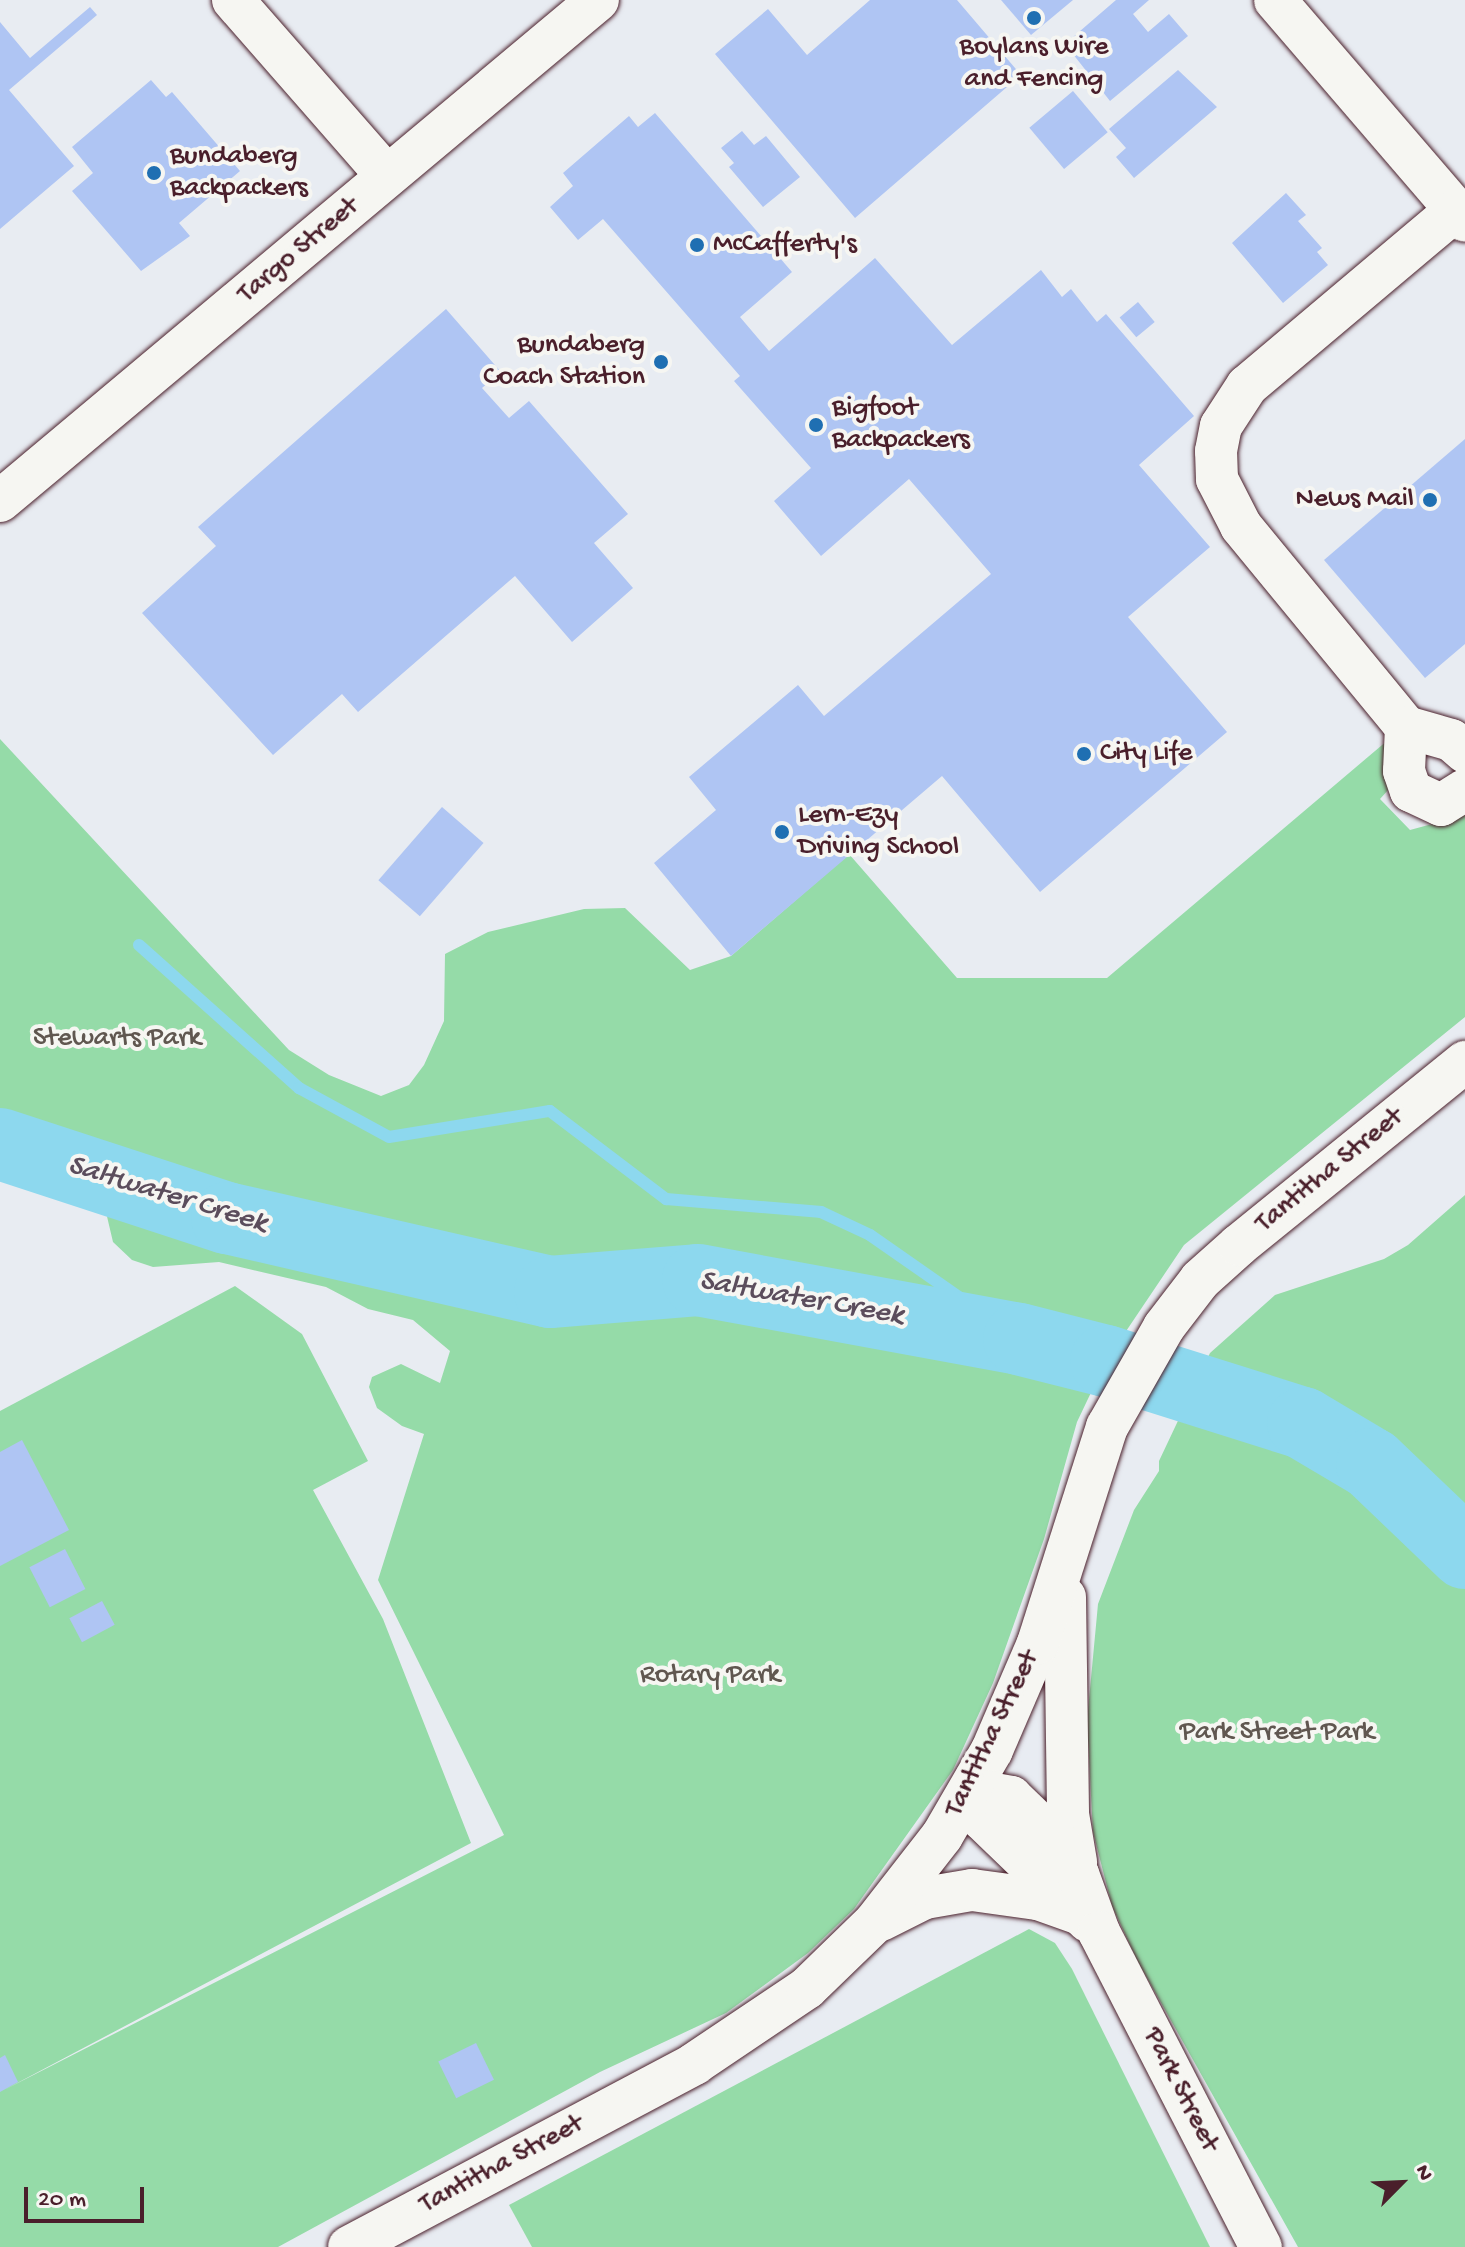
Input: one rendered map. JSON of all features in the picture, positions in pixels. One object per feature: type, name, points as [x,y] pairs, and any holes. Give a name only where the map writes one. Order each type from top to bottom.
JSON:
[{"type":"street","points":[[233,0],[387,176]]},
{"type":"street","name":"Targo Street","points":[[0,501],[598,0]]},
{"type":"street","points":[[1275,0],[1461,215],[1247,386],[1221,426],[1216,451],[1217,479],[1241,526],[1406,727],[1451,740],[1465,752]]},
{"type":"street","points":[[1406,727],[1404,771],[1411,791],[1441,805],[1465,790]]},
{"type":"street","name":"Tantitha Street","points":[[349,2247],[694,2064],[807,1988],[875,1922],[972,1790],[1015,1701],[1127,1384],[1200,1280],[1465,1062]]},
{"type":"street","name":"Park Street","points":[[1065,1556],[1068,1814],[1078,1874],[1094,1926],[1261,2247]]},
{"type":"street","name":"Park Street","points":[[1078,1874],[1048,1827],[1028,1809],[996,1791],[972,1790],[982,1819],[1094,1926]]},
{"type":"street","points":[[875,1922],[925,1898],[972,1890],[1055,1902],[1094,1926]]},
{"type":"green space","points":[[0,739],[289,1050],[329,1075],[381,1096],[409,1085],[424,1065],[444,1021],[445,954],[488,932],[584,909],[625,908],[690,970],[731,956],[849,854],[957,978],[1107,978],[1388,740],[1389,789],[1380,799],[1410,830],[1465,815],[1465,1017],[1184,1245],[1106,1361],[1077,1422],[1044,1539],[993,1683],[953,1770],[854,1909],[808,1953],[726,2013],[600,2072],[278,2247],[0,2247],[0,1411],[235,1286],[302,1334],[368,1461],[313,1490],[383,1619],[471,1843],[4,2090],[504,1835],[378,1580],[424,1434],[402,1426],[377,1408],[369,1387],[372,1377],[401,1364],[440,1383],[450,1351],[413,1320],[368,1309],[326,1287],[219,1262],[153,1267],[132,1260],[113,1242],[105,1208],[129,1203],[147,1207],[356,1277],[415,1283],[418,1249],[145,1173],[0,1121]]},
{"type":"green space","name":"Park Street Park","points":[[1465,1195],[1465,2247],[1298,2247],[1137,1960],[1112,1906],[1093,1832],[1087,1721],[1098,1604],[1134,1510],[1159,1471],[1159,1461],[1210,1353],[1275,1295],[1384,1259],[1408,1245]]},
{"type":"green space","points":[[1029,1929],[1055,1943],[1072,1969],[1210,2247],[532,2247],[509,2205]]},
{"type":"building","points":[[870,0],[957,0],[1021,75],[855,218],[715,54],[768,9],[807,55]]},
{"type":"building","name":"Boylans Wire and Fencing","points":[[1001,0],[1073,0],[1031,35]]},
{"type":"building","points":[[1116,0],[1149,0],[1133,14],[1148,32],[1169,14],[1188,36],[1110,101],[1065,44]]},
{"type":"building","points":[[90,7],[97,15],[9,90],[74,166],[0,229],[0,22],[30,58]]},
{"type":"building","points":[[1178,70],[1217,107],[1134,178],[1116,157],[1126,148],[1109,129]]},
{"type":"building","points":[[151,80],[166,97],[172,92],[240,171],[179,223],[190,236],[141,271],[72,191],[93,173],[72,147]]},
{"type":"building","points":[[1073,91],[1108,132],[1064,169],[1029,128]]},
{"type":"building","points":[[655,113],[792,272],[740,317],[769,351],[875,258],[952,345],[1041,270],[1062,297],[1071,289],[1097,322],[1106,314],[1194,416],[1139,465],[1210,547],[1128,617],[1227,732],[1040,892],[942,776],[731,956],[654,863],[716,810],[689,777],[798,685],[824,716],[991,574],[909,479],[821,556],[774,501],[811,468],[734,381],[740,376],[603,219],[578,240],[550,207],[573,186],[563,173],[629,116],[638,127]]},
{"type":"building","points":[[742,131],[754,145],[766,136],[800,177],[763,207],[729,167],[734,163],[721,148]]},
{"type":"building","points":[[1286,193],[1306,215],[1298,221],[1322,248],[1317,252],[1328,265],[1283,303],[1232,243]]},
{"type":"building","points":[[1138,302],[1155,322],[1136,337],[1120,317]]},
{"type":"building","points":[[446,309],[501,372],[482,388],[509,418],[529,401],[628,514],[594,543],[633,588],[572,642],[515,576],[358,712],[342,694],[273,755],[142,613],[216,546],[198,527]]},
{"type":"building","name":"News Mail","points":[[1465,439],[1465,644],[1425,678],[1324,560]]},
{"type":"building","points":[[442,807],[484,843],[420,916],[378,880]]},
{"type":"building","points":[[22,1440],[69,1530],[0,1566],[0,1452]]},
{"type":"building","points":[[65,1549],[85,1589],[50,1607],[29,1567]]},
{"type":"building","points":[[102,1601],[115,1625],[82,1642],[69,1618]]},
{"type":"building","points":[[476,2043],[494,2080],[456,2098],[438,2061]]},
{"type":"building","points":[[5,2055],[18,2082],[0,2092],[0,2058]]},
{"type":"waterway","points":[[139,945],[299,1088],[389,1137],[550,1111],[666,1199],[821,1212],[870,1235],[1019,1339]]},
{"type":"waterway","name":"Saltwater Creek","points":[[0,1144],[227,1218],[550,1292],[698,1280],[1019,1339],[1106,1361],[1303,1423],[1372,1464],[1465,1553]]},
{"type":"place","name":"Boylans Wire and Fencing","points":[[1034,18]]},
{"type":"place","name":"Bundaberg Backpackers","points":[[154,173]]},
{"type":"place","name":"McCafferty's","points":[[697,245]]},
{"type":"place","name":"Bundaberg Coach Station","points":[[661,362]]},
{"type":"place","name":"Bigfoot Backpackers","points":[[816,425]]},
{"type":"place","name":"News Mail","points":[[1430,500]]},
{"type":"place","name":"City Life","points":[[1084,754]]},
{"type":"place","name":"Lern-Ezy Driving School","points":[[782,832]]},
{"type":"park label","name":"Stewarts Park","points":[[117,1039]]},
{"type":"park label","name":"Rotary Park","points":[[710,1676]]}]
